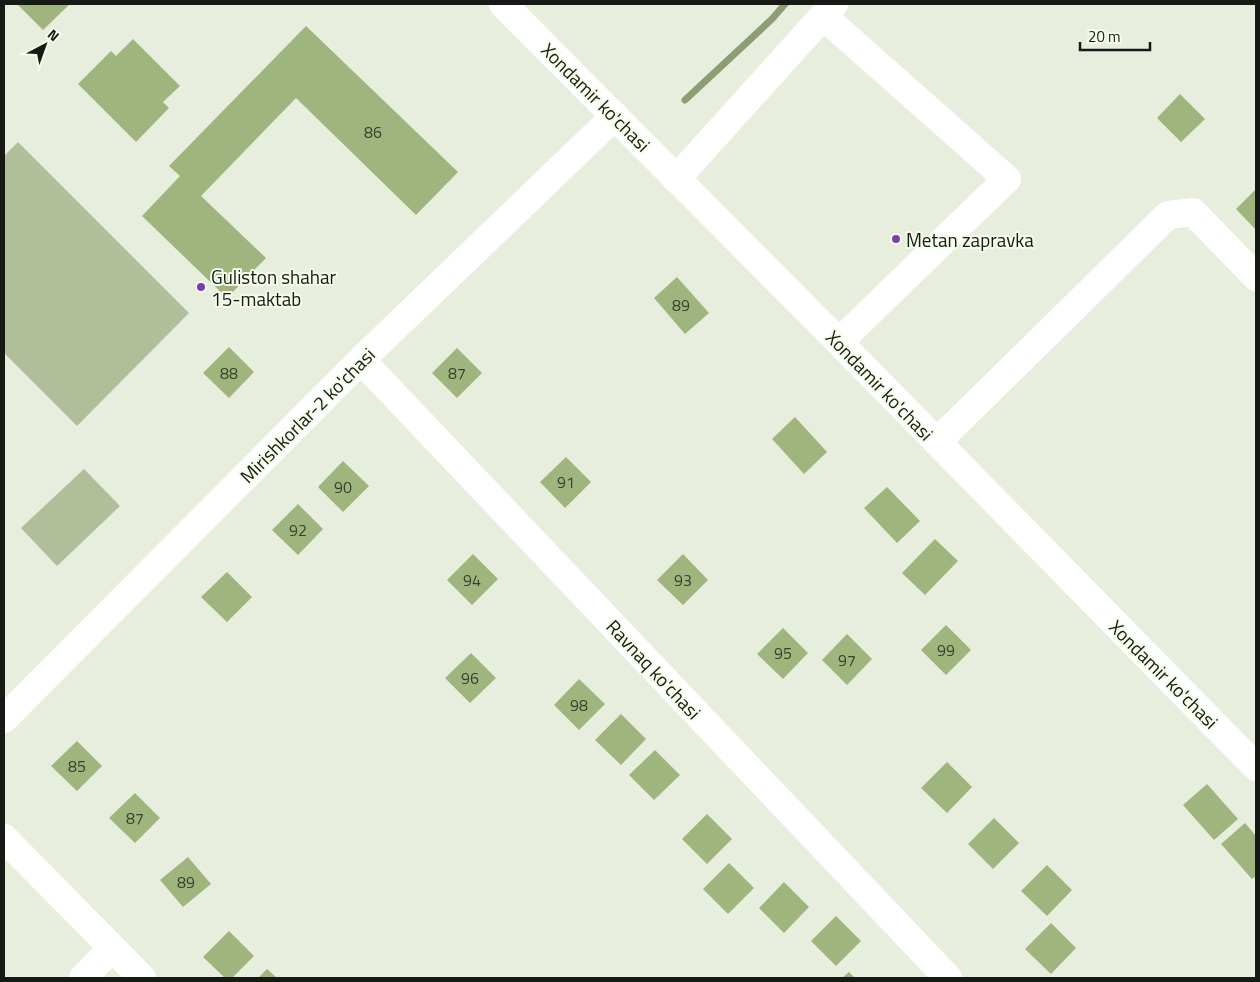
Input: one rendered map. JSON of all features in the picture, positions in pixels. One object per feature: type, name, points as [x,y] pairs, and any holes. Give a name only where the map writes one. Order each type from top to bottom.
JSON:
[{"type":"street","name":"Xondamir ko'chasi","points":[[503,4],[839,342],[1256,767]]},
{"type":"street","points":[[676,179],[829,10],[1007,179],[839,342]]},
{"type":"street","name":"Mirishkorlar-2 ko'chasi","points":[[4,719],[361,360],[615,116]]},
{"type":"street","points":[[937,442],[1168,215],[1193,212],[1256,277]]},
{"type":"street","name":"Ravnaq ko'chasi","points":[[361,360],[948,978]]},
{"type":"street","points":[[4,838],[142,978]]},
{"type":"street","points":[[83,978],[112,948]]},
{"type":"green space","points":[[18,142],[189,313],[77,426],[4,353],[4,156]]},
{"type":"green space","points":[[84,469],[120,506],[57,566],[21,528]]},
{"type":"building","points":[[19,4],[70,4],[43,30]]},
{"type":"building","points":[[306,26],[458,172],[416,215],[296,98],[201,196],[266,258],[227,298],[142,216],[180,176],[169,166]]},
{"type":"building","points":[[133,39],[180,86],[163,102],[169,108],[136,142],[78,84],[111,51],[116,56]]},
{"type":"building","points":[[1180,94],[1205,119],[1181,142],[1157,118]]},
{"type":"building","points":[[1256,189],[1256,230],[1236,209]]},
{"type":"building","points":[[677,277],[709,313],[685,334],[654,298]]},
{"type":"building","points":[[229,347],[254,372],[229,398],[203,373]]},
{"type":"building","points":[[457,348],[482,373],[457,398],[432,373]]},
{"type":"building","points":[[795,417],[827,452],[804,474],[772,439]]},
{"type":"building","points":[[566,457],[591,482],[565,508],[540,482]]},
{"type":"building","points":[[343,461],[369,486],[343,512],[318,487]]},
{"type":"building","points":[[887,487],[920,521],[897,543],[864,508]]},
{"type":"building","points":[[298,504],[323,529],[298,555],[272,530]]},
{"type":"building","points":[[935,539],[958,561],[925,595],[902,573]]},
{"type":"building","points":[[473,554],[498,579],[472,605],[447,580]]},
{"type":"building","points":[[683,554],[708,580],[683,605],[657,580]]},
{"type":"building","points":[[227,572],[252,597],[227,622],[201,597]]},
{"type":"building","points":[[946,625],[971,650],[946,675],[921,650]]},
{"type":"building","points":[[783,628],[808,653],[783,679],[757,654]]},
{"type":"building","points":[[847,634],[872,659],[847,685],[822,660]]},
{"type":"building","points":[[471,653],[496,678],[470,703],[445,678]]},
{"type":"building","points":[[579,679],[605,704],[579,730],[554,705]]},
{"type":"building","points":[[621,714],[646,739],[621,765],[595,740]]},
{"type":"building","points":[[77,741],[102,766],[77,791],[51,766]]},
{"type":"building","points":[[655,750],[680,775],[654,800],[629,775]]},
{"type":"building","points":[[947,762],[972,787],[947,813],[921,788]]},
{"type":"building","points":[[1207,784],[1238,819],[1214,840],[1183,805]]},
{"type":"building","points":[[135,793],[160,818],[135,843],[109,818]]},
{"type":"building","points":[[707,814],[732,839],[707,864],[682,839]]},
{"type":"building","points":[[994,818],[1019,843],[993,869],[968,844]]},
{"type":"building","points":[[1245,823],[1256,836],[1256,876],[1252,879],[1221,844]]},
{"type":"building","points":[[188,857],[211,884],[183,907],[160,880]]},
{"type":"building","points":[[729,863],[754,888],[728,914],[703,889]]},
{"type":"building","points":[[1047,865],[1072,890],[1047,916],[1021,891]]},
{"type":"building","points":[[784,882],[809,907],[784,933],[759,908]]},
{"type":"building","points":[[836,916],[861,941],[836,966],[811,941]]},
{"type":"building","points":[[1051,923],[1076,948],[1051,974],[1025,949]]},
{"type":"building","points":[[229,931],[254,956],[232,978],[225,978],[203,957]]},
{"type":"building","points":[[267,969],[277,978],[258,978]]},
{"type":"building","points":[[849,972],[855,978],[842,978]]},
{"type":"waterway","points":[[685,100],[772,19],[785,4]]},
{"type":"place","name":"Metan zapravka","points":[[896,239]]},
{"type":"place","name":"Guliston shahar 15-maktab","points":[[201,287]]}]
